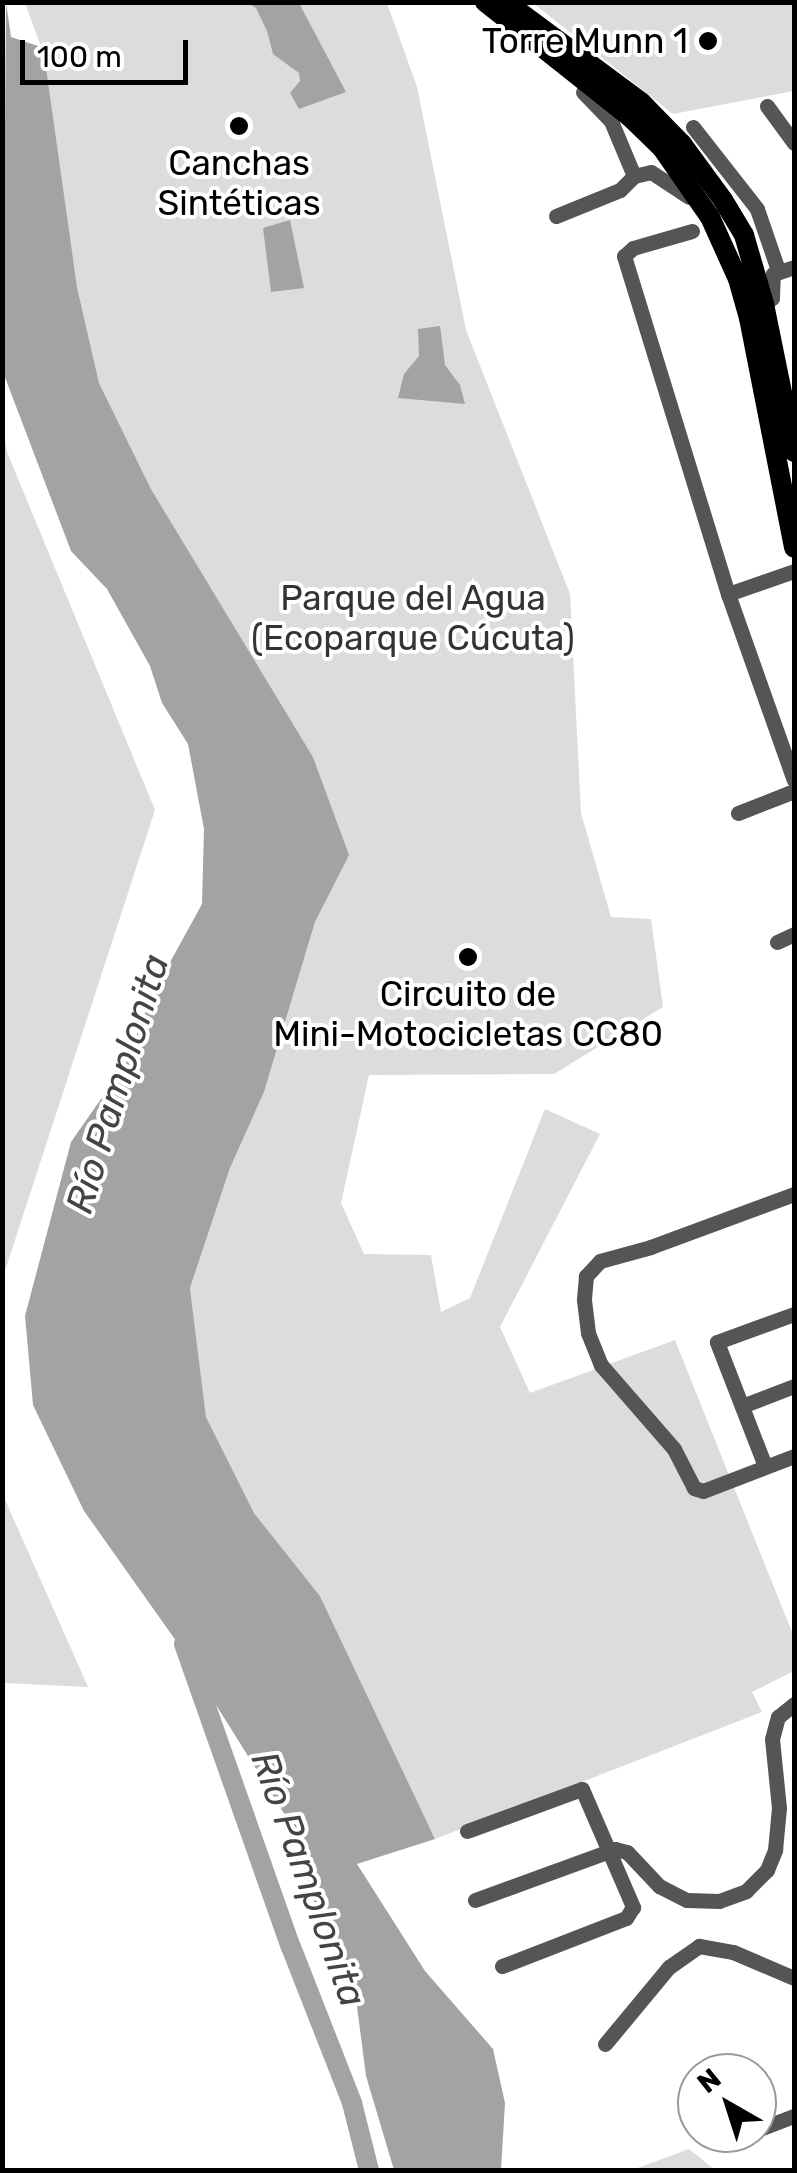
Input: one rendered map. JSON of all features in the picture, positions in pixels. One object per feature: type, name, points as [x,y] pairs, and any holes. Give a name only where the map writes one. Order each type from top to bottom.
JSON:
[{"type":"main road","points":[[485,2],[662,148],[710,217],[724,245],[748,318],[794,548]]},
{"type":"main road","points":[[506,2],[641,102],[682,144],[744,235],[764,304],[794,452]]},
{"type":"street","points":[[551,54],[558,70],[604,111],[634,176]]},
{"type":"street","points":[[768,106],[794,143]]},
{"type":"street","points":[[692,126],[757,210],[786,268],[770,278],[773,294],[764,304]]},
{"type":"street","points":[[556,216],[620,190],[634,176],[651,172],[710,217]]},
{"type":"street","points":[[692,231],[633,248],[624,256],[728,594],[794,780]]},
{"type":"street","points":[[728,594],[794,570]]},
{"type":"street","points":[[738,813],[794,792]]},
{"type":"street","points":[[778,942],[794,934]]},
{"type":"street","points":[[794,1194],[687,1235],[600,1261],[584,1282],[588,1334],[596,1356],[674,1449],[691,1484],[703,1490],[794,1456]]},
{"type":"street","points":[[765,1466],[717,1342],[794,1314]]},
{"type":"street","points":[[742,1406],[794,1386]]},
{"type":"street","points":[[474,1900],[611,1850],[628,1852],[652,1880],[687,1900],[720,1901],[754,1885],[775,1850],[779,1808],[772,1740],[778,1717],[793,1711]]},
{"type":"street","points":[[467,1831],[582,1789],[633,1908],[629,1916],[502,1966]]},
{"type":"street","points":[[606,2044],[669,1966],[699,1946],[733,1952],[794,1978]]},
{"type":"green space","name":"Parque del Agua (Ecoparque Cúcuta)","points":[[25,3],[387,3],[417,87],[466,330],[570,594],[581,813],[611,917],[651,919],[663,1007],[554,1074],[369,1075],[341,1203],[364,1254],[431,1255],[441,1312],[470,1298],[545,1109],[600,1134],[500,1327],[530,1393],[675,1340],[794,1637],[794,1671],[752,1692],[762,1712],[435,1839],[320,1596],[254,1513],[206,1417],[190,1288],[230,1168],[264,1092],[315,922],[348,854],[313,757],[151,489],[99,383],[77,287],[41,47]]},
{"type":"green space","points":[[533,3],[794,3],[794,91],[673,114]]},
{"type":"green space","points":[[3,429],[7,452],[155,810],[3,1277]]},
{"type":"green space","points":[[3,1495],[88,1687],[3,1683]]},
{"type":"green space","points":[[678,2153],[694,2153],[715,2170],[632,2170]]},
{"type":"water","points":[[6,2],[11,37],[41,47],[44,54],[77,287],[99,383],[151,489],[313,757],[349,855],[315,922],[264,1092],[230,1168],[190,1288],[206,1417],[254,1513],[320,1596],[435,1839],[357,1864],[425,1971],[493,2049],[505,2103],[501,2170],[394,2170],[366,2076],[355,1991],[313,1899],[292,1826],[174,1638],[84,1511],[33,1405],[25,1316],[71,1142],[126,1063],[151,997],[202,904],[204,829],[188,744],[162,703],[150,666],[107,589],[71,551],[3,372]]},
{"type":"water","points":[[248,3],[299,3],[346,92],[299,109],[290,93],[300,81],[299,73],[273,54],[256,8]]},
{"type":"water","points":[[290,220],[304,288],[271,292],[263,228]]},
{"type":"water","points":[[440,326],[445,365],[460,385],[465,404],[398,398],[404,374],[419,356],[418,329]]},
{"type":"waterway","name":"Río Pamplonita","points":[[184,1644],[291,1947],[352,2103],[369,2170]]},
{"type":"place","name":"Torre Munn 1","points":[[708,41]]},
{"type":"place","name":"Canchas Sintéticas","points":[[239,126]]},
{"type":"place","name":"Circuito de Mini-Motocicletas CC80","points":[[468,957]]}]
